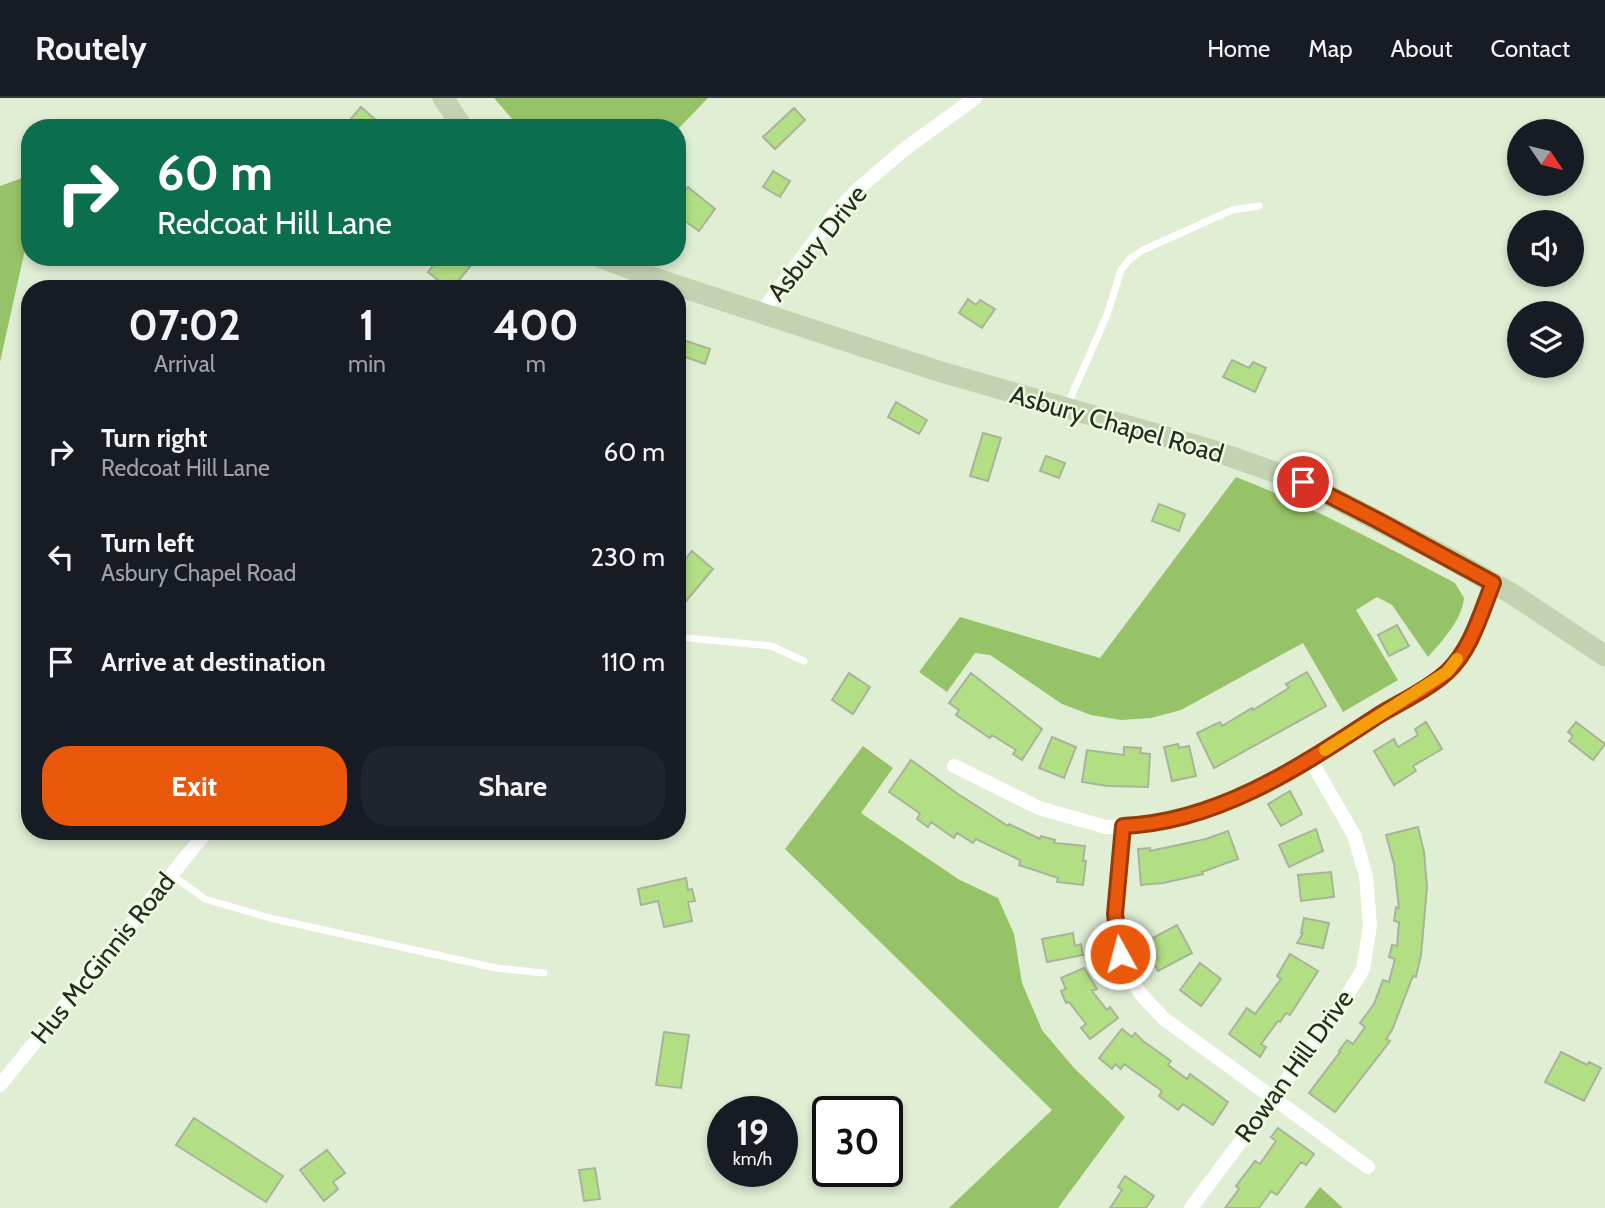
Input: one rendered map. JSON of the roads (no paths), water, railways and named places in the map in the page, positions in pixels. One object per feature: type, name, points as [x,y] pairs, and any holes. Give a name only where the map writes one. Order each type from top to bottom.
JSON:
[{"type":"main road","points":[[443,98],[457,119]]},
{"type":"main road","name":"Asbury Chapel Road","points":[[619,266],[649,280]]},
{"type":"main road","name":"Asbury Chapel Road","points":[[686,292],[761,313],[938,371],[1212,450],[1303,482],[1493,583],[1569,630],[1605,656]]},
{"type":"street","name":"Asbury Drive","points":[[761,313],[836,212],[858,189],[906,148],[975,98]]},
{"type":"street","points":[[954,766],[1040,808],[1106,827],[1153,825],[1223,805],[1310,760],[1447,672],[1465,649],[1493,583]]},
{"type":"street","name":"Rowan Hill Drive","points":[[1191,1208],[1338,1011],[1363,970],[1370,926],[1366,876],[1354,835],[1310,760]]},
{"type":"street","points":[[1123,826],[1115,914],[1120,954],[1137,989],[1163,1018],[1368,1167]]},
{"type":"street","name":"Hus McGinnis Road","points":[[0,1086],[200,840]]},
{"type":"lane","points":[[1065,409],[1107,315],[1121,271],[1130,259],[1143,250],[1232,210],[1259,206]]},
{"type":"lane","points":[[686,638],[771,646],[804,661]]},
{"type":"lane","points":[[171,875],[205,899],[270,918],[496,968],[544,973]]}]
